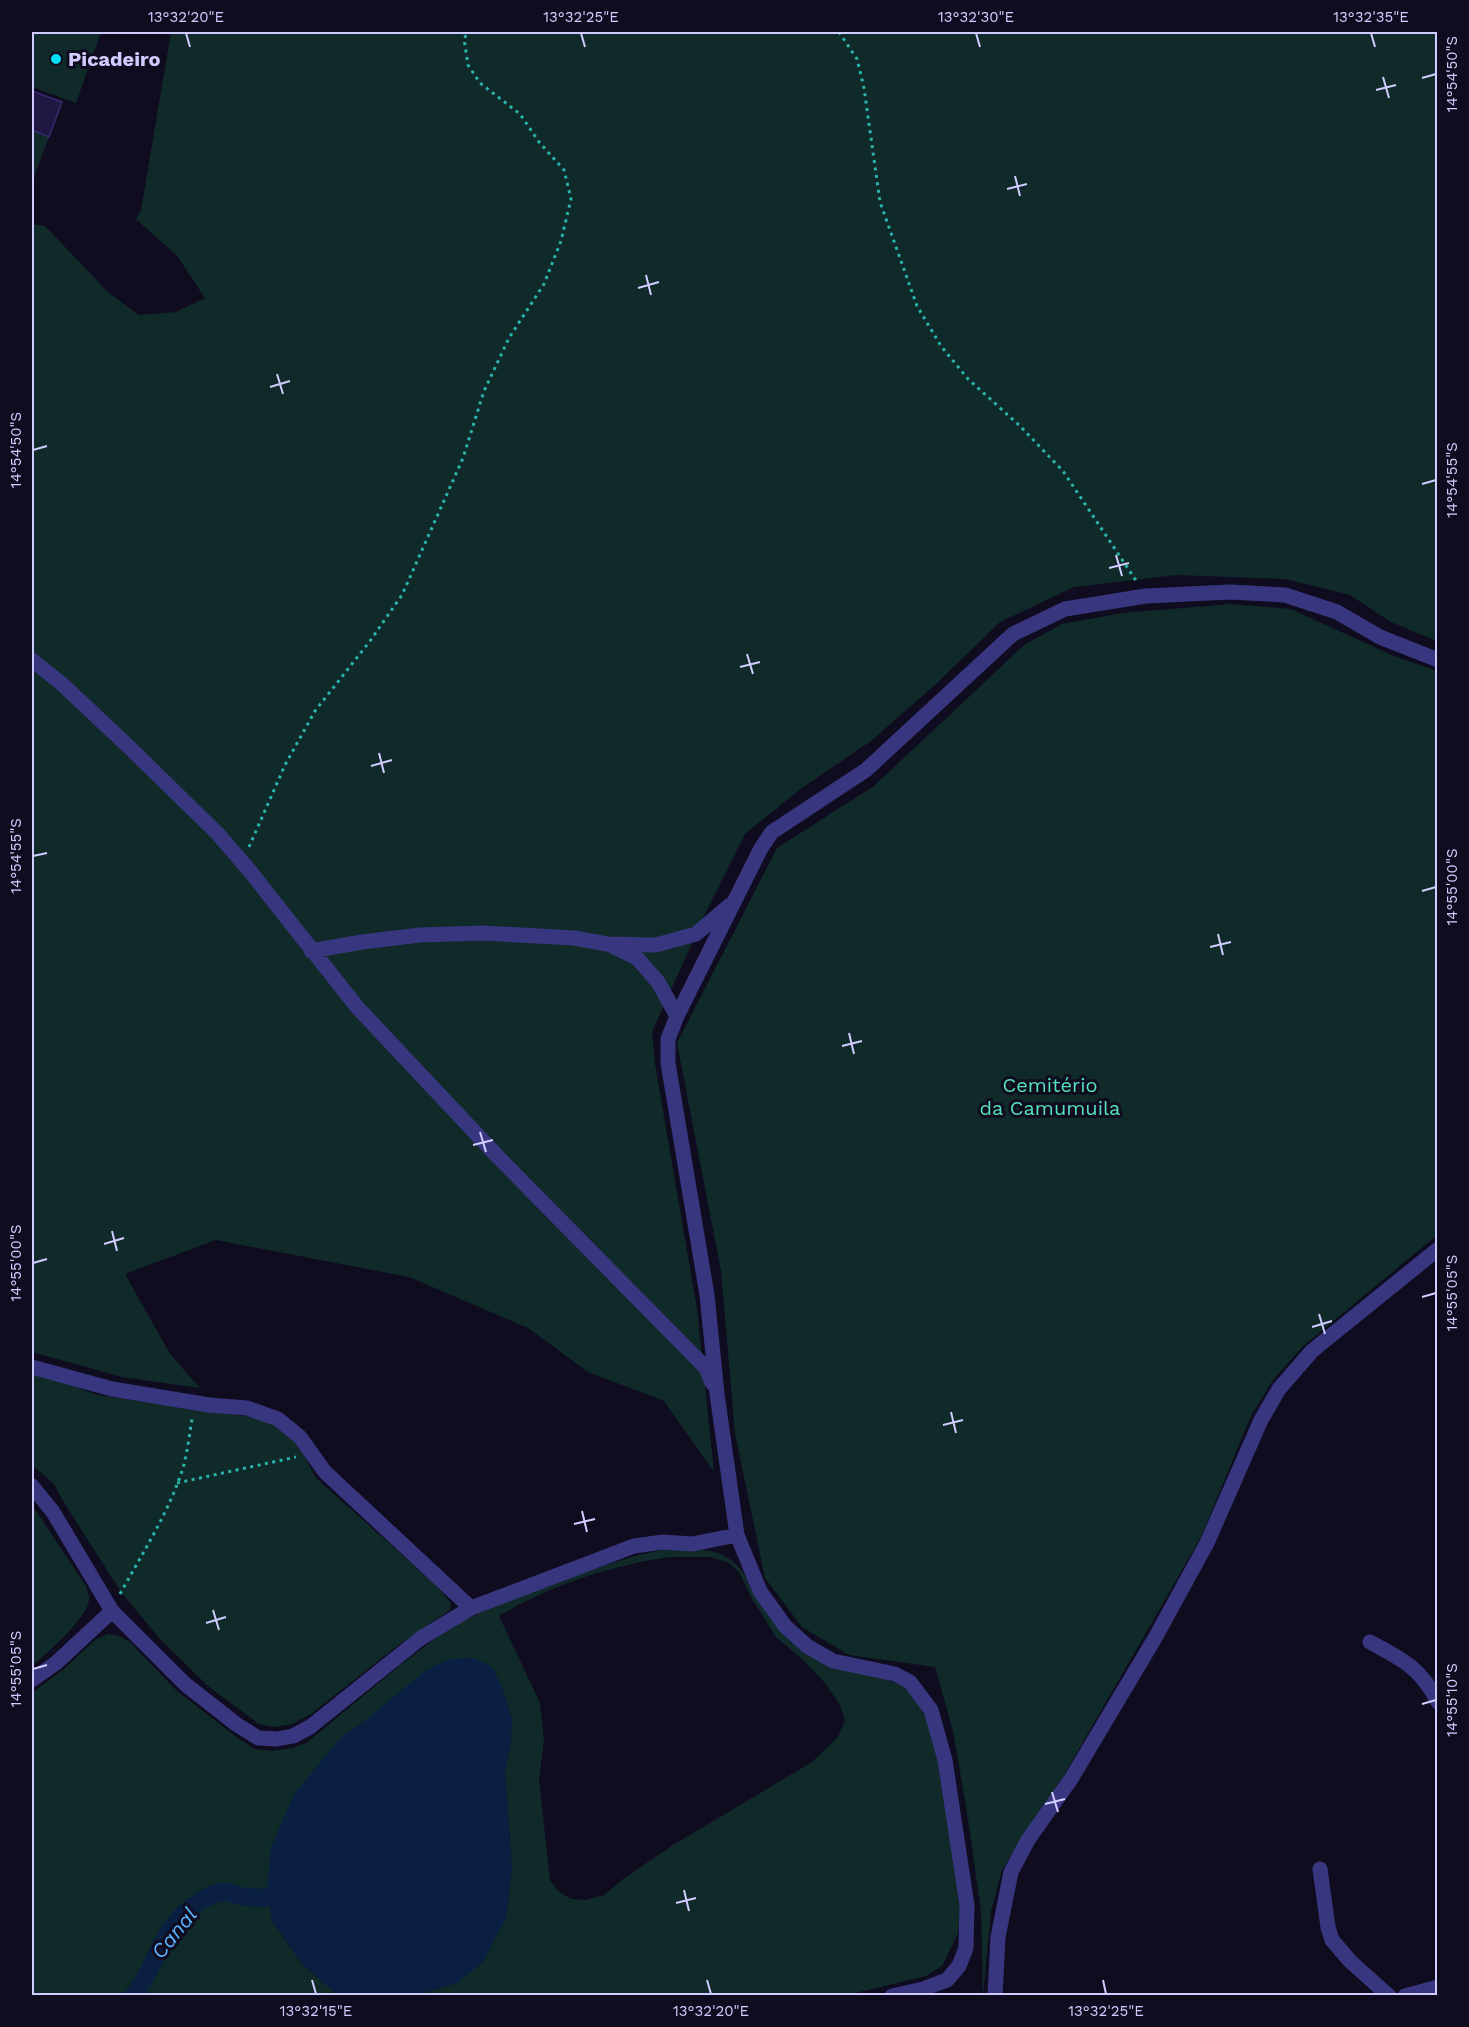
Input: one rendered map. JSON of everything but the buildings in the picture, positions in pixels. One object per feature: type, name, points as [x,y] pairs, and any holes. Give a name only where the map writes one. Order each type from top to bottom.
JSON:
[{"type":"street","points":[[892,1995],[923,1989],[947,1980],[958,1966],[966,1948],[967,1905],[945,1760],[931,1710],[910,1682],[895,1674],[833,1661],[807,1646],[785,1626],[760,1591],[736,1535],[717,1394],[707,1295],[669,1063],[668,1039],[677,1016],[761,848],[772,832],[866,770],[1013,634],[1065,609],[1146,596],[1230,592],[1285,595],[1336,612],[1380,637],[1437,660]]},
{"type":"street","points":[[32,660],[62,684],[218,834],[357,1007],[500,1159],[706,1368],[717,1394]]},
{"type":"street","points":[[311,951],[420,935],[483,933],[574,938],[607,944],[656,945],[696,934],[734,901]]},
{"type":"street","points":[[607,944],[637,958],[658,982],[677,1016]]},
{"type":"street","points":[[998,1994],[998,1937],[1011,1872],[1028,1840],[1077,1769],[1155,1638],[1207,1544],[1261,1420],[1279,1389],[1312,1351],[1437,1249]]},
{"type":"street","points":[[32,1367],[111,1389],[247,1408],[278,1419],[300,1437],[325,1472],[471,1608]]},
{"type":"street","points":[[32,1486],[53,1512],[112,1611],[185,1684],[236,1724],[258,1738],[277,1739],[293,1736],[310,1727],[421,1638],[471,1608],[634,1545],[663,1542],[692,1544],[736,1535]]},
{"type":"street","points":[[32,1680],[56,1663],[112,1611]]},
{"type":"street","points":[[1370,1642],[1418,1671],[1429,1684],[1437,1702]]},
{"type":"street","points":[[1320,1869],[1332,1940],[1350,1961],[1389,1995]]},
{"type":"street","points":[[1405,1995],[1437,1987]]},
{"type":"path","points":[[243,863],[285,765],[315,711],[370,641],[402,595],[463,458],[484,391],[509,338],[544,284],[561,241],[571,199],[564,170],[539,142],[520,114],[480,83],[468,65],[464,39],[468,32]]},
{"type":"path","points":[[839,32],[857,59],[864,88],[880,202],[918,306],[941,346],[968,379],[1019,425],[1063,471],[1146,596]]},
{"type":"path","points":[[112,1611],[165,1513],[182,1472],[195,1402]]},
{"type":"path","points":[[177,1483],[312,1454]]},
{"type":"green space","name":"Picadeiro","points":[[32,32],[101,32],[76,103],[32,87]]},
{"type":"green space","points":[[171,32],[1437,32],[1437,641],[1391,622],[1350,595],[1285,579],[1176,575],[1074,587],[1000,622],[936,684],[871,741],[799,790],[745,834],[706,912],[652,1032],[655,1064],[697,1309],[714,1472],[664,1401],[588,1372],[528,1328],[409,1277],[216,1240],[125,1274],[170,1354],[200,1388],[122,1377],[32,1352],[32,224],[45,226],[109,293],[139,315],[176,312],[205,298],[178,257],[136,219],[141,210]]},
{"type":"green space","points":[[32,130],[49,137],[32,182]]},
{"type":"green space","name":"Cemitério da Camumuila","points":[[1231,604],[1291,609],[1394,656],[1437,671],[1437,1235],[1302,1347],[1273,1380],[1251,1416],[1201,1537],[1064,1775],[1002,1870],[991,1911],[983,1995],[981,1911],[967,1812],[953,1731],[935,1667],[849,1655],[802,1627],[765,1578],[735,1433],[721,1271],[677,1043],[777,848],[874,786],[1024,645],[1062,624],[1123,613]]},
{"type":"green space","points":[[32,1374],[69,1384],[97,1395],[257,1418],[275,1425],[299,1446],[316,1478],[438,1587],[451,1603],[450,1610],[397,1646],[311,1714],[292,1724],[274,1727],[259,1724],[209,1687],[160,1639],[121,1592],[54,1484],[32,1465]]},
{"type":"green space","points":[[32,1505],[86,1586],[89,1598],[87,1608],[74,1626],[32,1666]]},
{"type":"green space","points":[[681,1549],[703,1550],[723,1555],[740,1569],[802,1647],[903,1686],[922,1708],[934,1737],[942,1771],[961,1910],[958,1933],[942,1966],[926,1976],[847,1995],[416,1995],[457,1983],[506,1918],[512,1869],[505,1771],[511,1742],[512,1719],[502,1687],[362,1723],[342,1736],[267,1891],[272,1921],[303,1965],[338,1995],[32,1995],[32,1693],[64,1669],[96,1639],[108,1634],[117,1635],[130,1642],[176,1690],[255,1749],[271,1751],[293,1748],[306,1743],[404,1662],[452,1626],[569,1577],[638,1555]],"holes":[[[671,1557],[711,1557],[729,1563],[739,1572],[751,1597],[776,1637],[825,1683],[840,1705],[845,1721],[837,1738],[812,1762],[673,1845],[623,1879],[604,1895],[585,1900],[571,1899],[558,1891],[550,1880],[539,1780],[544,1739],[540,1703],[499,1616],[539,1595],[604,1571]]]},
{"type":"water","points":[[474,1658],[492,1667],[502,1687],[512,1719],[511,1742],[505,1771],[512,1869],[506,1918],[483,1962],[457,1983],[416,1995],[338,1995],[303,1965],[272,1921],[267,1891],[271,1847],[294,1794],[342,1736],[362,1723],[426,1670],[450,1659]]},
{"type":"waterway","name":"Canal","points":[[133,1996],[168,1934],[186,1911],[200,1901],[222,1892],[230,1892],[243,1897],[268,1898]]},
{"type":"place","name":"Picadeiro","points":[[56,59]]}]
